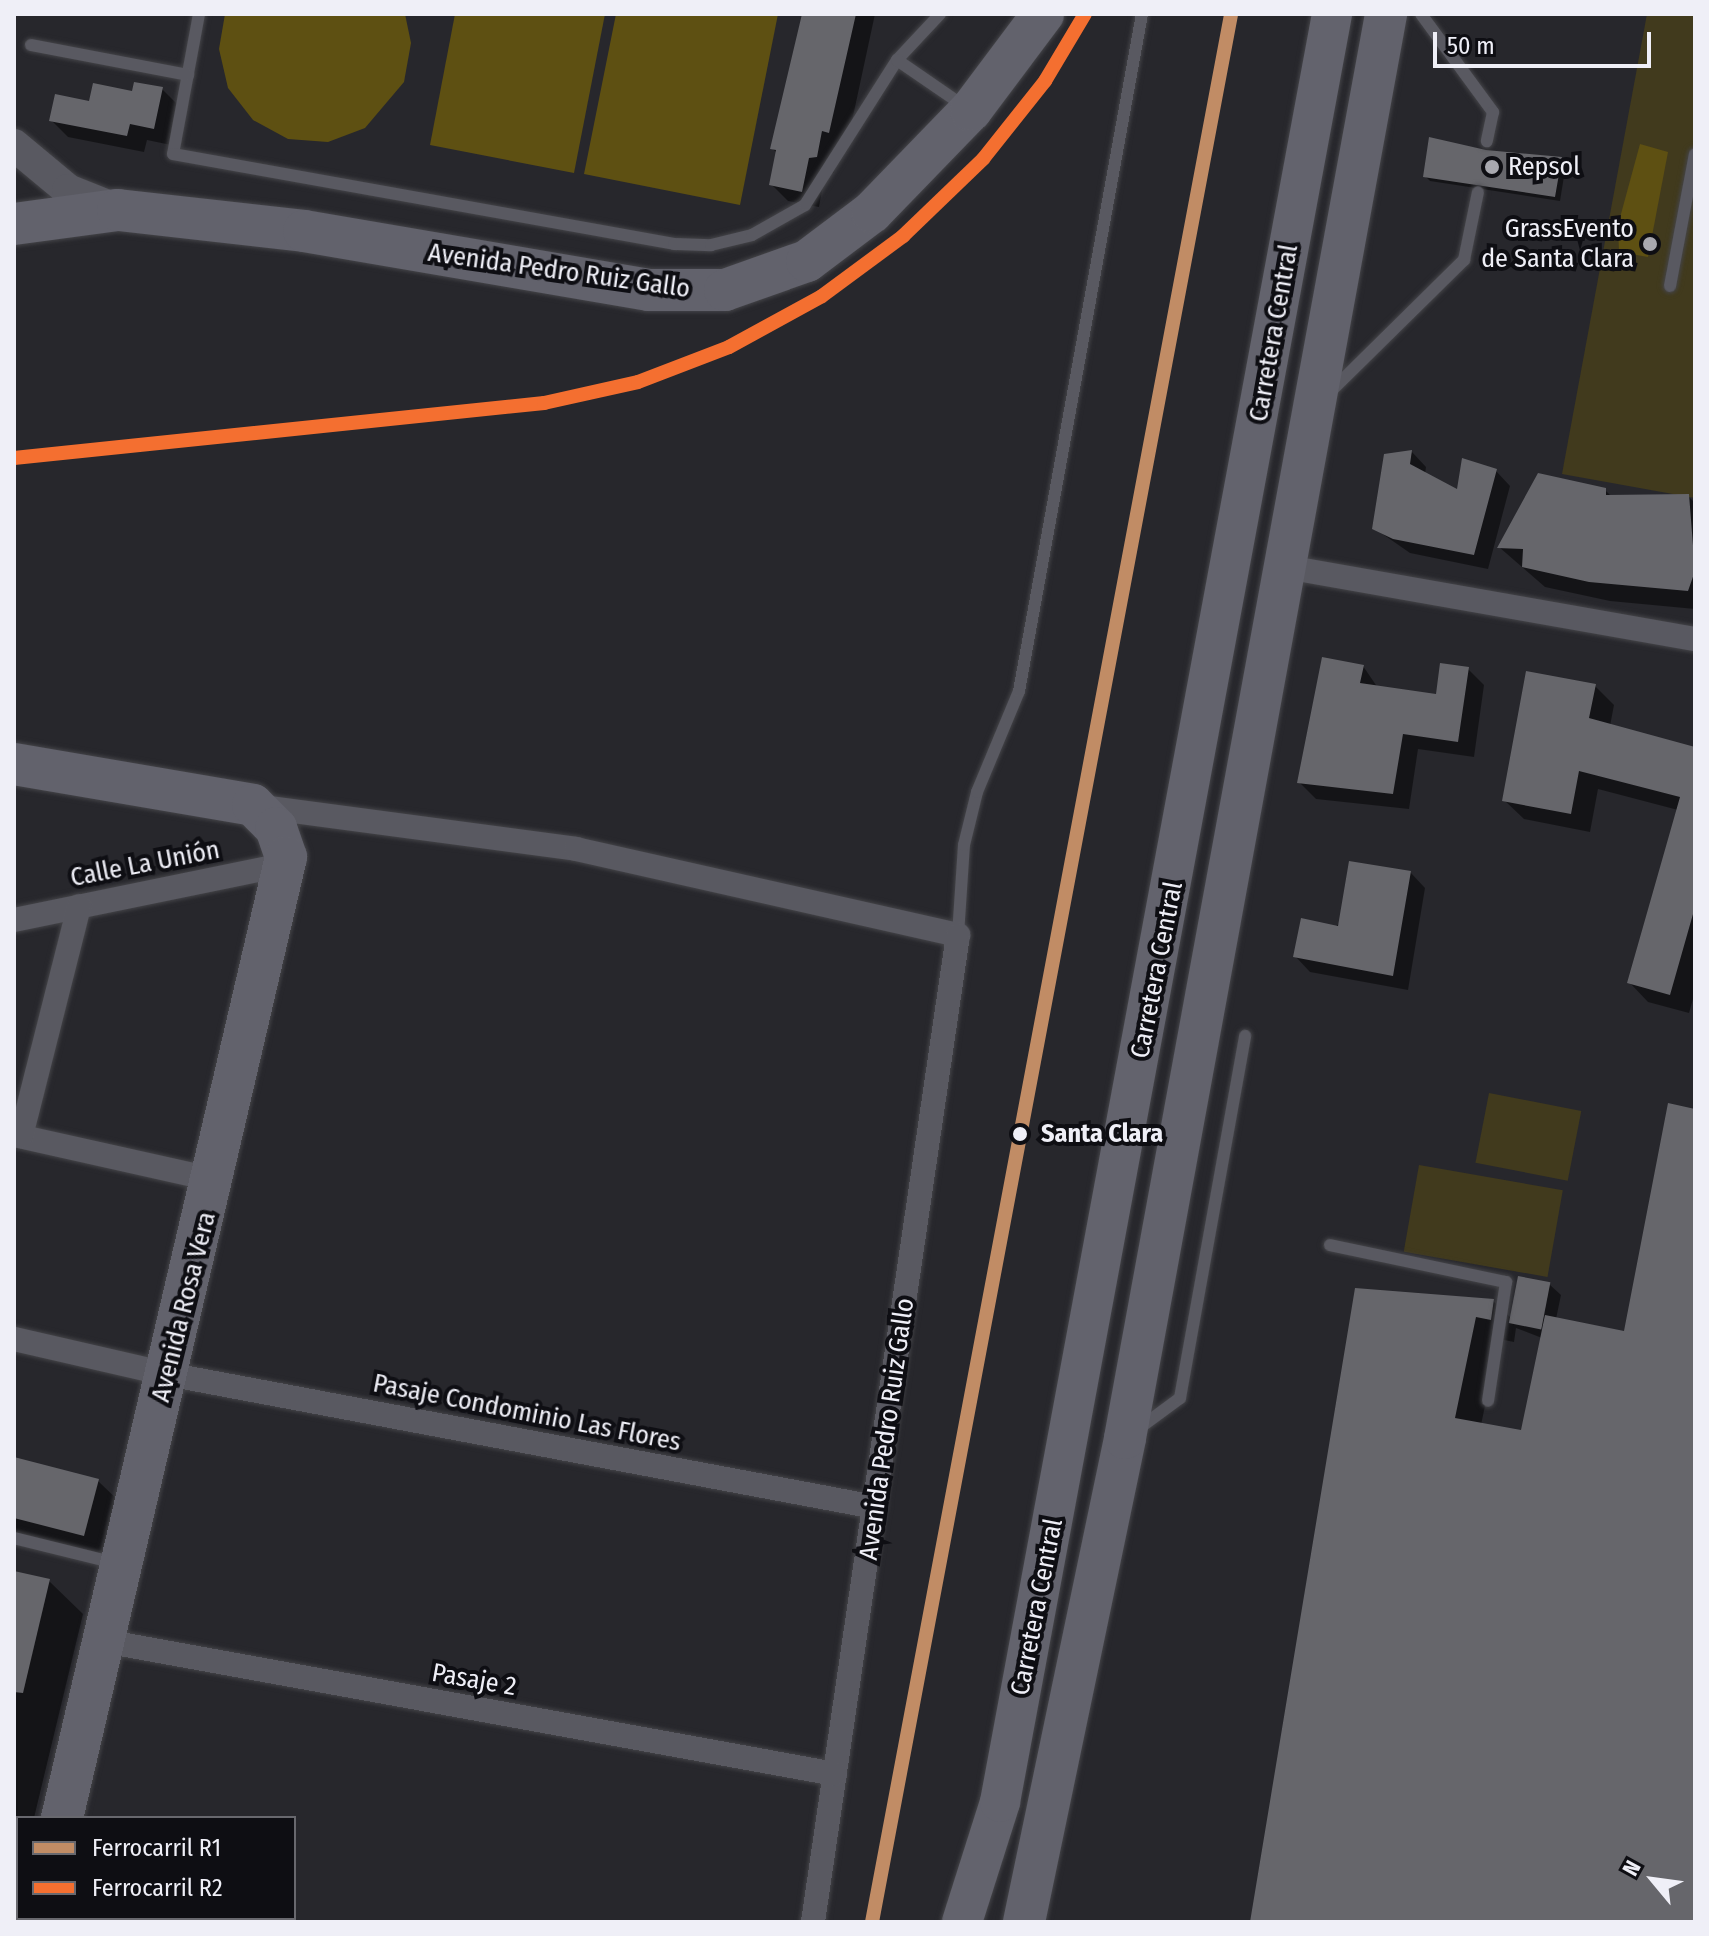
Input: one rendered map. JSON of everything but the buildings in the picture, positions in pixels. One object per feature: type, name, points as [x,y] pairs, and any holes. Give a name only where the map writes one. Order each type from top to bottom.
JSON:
[{"type":"highway","name":"Avenida Pedro Ruiz Gallo","points":[[14,224],[118,210],[304,231],[649,290],[725,290],[780,275],[833,244],[909,177],[971,110],[1043,14]]},
{"type":"highway","name":"Carretera Central","points":[[1024,1922],[1125,1438],[1386,14]]},
{"type":"highway","points":[[14,764],[253,805],[276,828],[287,864]]},
{"type":"highway","name":"Avenida Rosa Vera","points":[[62,1816],[215,1180],[287,864]]},
{"type":"main road","name":"Carretera Central","points":[[962,1922],[1000,1802],[1332,14]]},
{"type":"street","points":[[14,145],[68,190],[118,210]]},
{"type":"street","points":[[1286,567],[1695,639]]},
{"type":"street","points":[[253,805],[576,849],[958,935]]},
{"type":"street","name":"Calle La Unión","points":[[14,920],[287,864]]},
{"type":"street","points":[[79,906],[17,1135],[215,1180]]},
{"type":"street","name":"Avenida Pedro Ruiz Gallo","points":[[813,1922],[958,935]]},
{"type":"street","name":"Pasaje Condominio Las Flores","points":[[14,1339],[167,1374],[875,1507]]},
{"type":"street","name":"Pasaje 2","points":[[104,1641],[835,1774]]},
{"type":"lane","points":[[199,14],[173,154],[650,240],[711,245],[752,235],[805,205],[897,60],[940,14]]},
{"type":"lane","points":[[958,935],[964,845],[977,792],[1019,691],[1142,14]]},
{"type":"lane","points":[[1421,14],[1493,112],[1487,141]]},
{"type":"lane","points":[[31,45],[188,75]]},
{"type":"lane","points":[[897,60],[971,110]]},
{"type":"lane","points":[[1670,286],[1695,154]]},
{"type":"lane","points":[[1315,407],[1464,260],[1478,192]]},
{"type":"lane","points":[[1125,1438],[1180,1398],[1245,1036]]},
{"type":"lane","points":[[1330,1245],[1506,1282],[1488,1401]]},
{"type":"lane","points":[[14,1538],[122,1564]]},
{"type":"shaded area","points":[[225,14],[405,14],[411,43],[404,82],[365,128],[328,142],[288,139],[253,120],[228,88],[219,49]]},
{"type":"shaded area","points":[[455,14],[605,14],[574,173],[430,145]]},
{"type":"shaded area","points":[[616,14],[778,14],[740,205],[584,174]]},
{"type":"shaded area","name":"GrassEvento de Santa Clara","points":[[1647,14],[1695,14],[1695,498],[1562,474]]},
{"type":"shaded area","points":[[1640,144],[1668,152],[1648,257],[1619,252],[1618,225]]},
{"type":"shaded area","points":[[1489,1093],[1581,1111],[1568,1181],[1475,1163]]},
{"type":"shaded area","points":[[1419,1165],[1563,1190],[1548,1277],[1404,1252]]},
{"type":"railway","points":[[14,458],[544,403],[638,382],[729,347],[822,296],[903,236],[983,159],[1045,81],[1085,14]]},
{"type":"rail line","name":"R2","points":[[14,458],[544,403],[638,382],[729,347],[822,296],[903,236],[983,159],[1045,81],[1085,14]]},
{"type":"rail line","name":"R1","points":[[872,1922],[1231,14]]},
{"type":"place","name":"Repsol","points":[[1492,167]]},
{"type":"place","name":"GrassEvento de Santa Clara","points":[[1650,244]]},
{"type":"place","name":"Santa Clara","points":[[1020,1134]]}]
